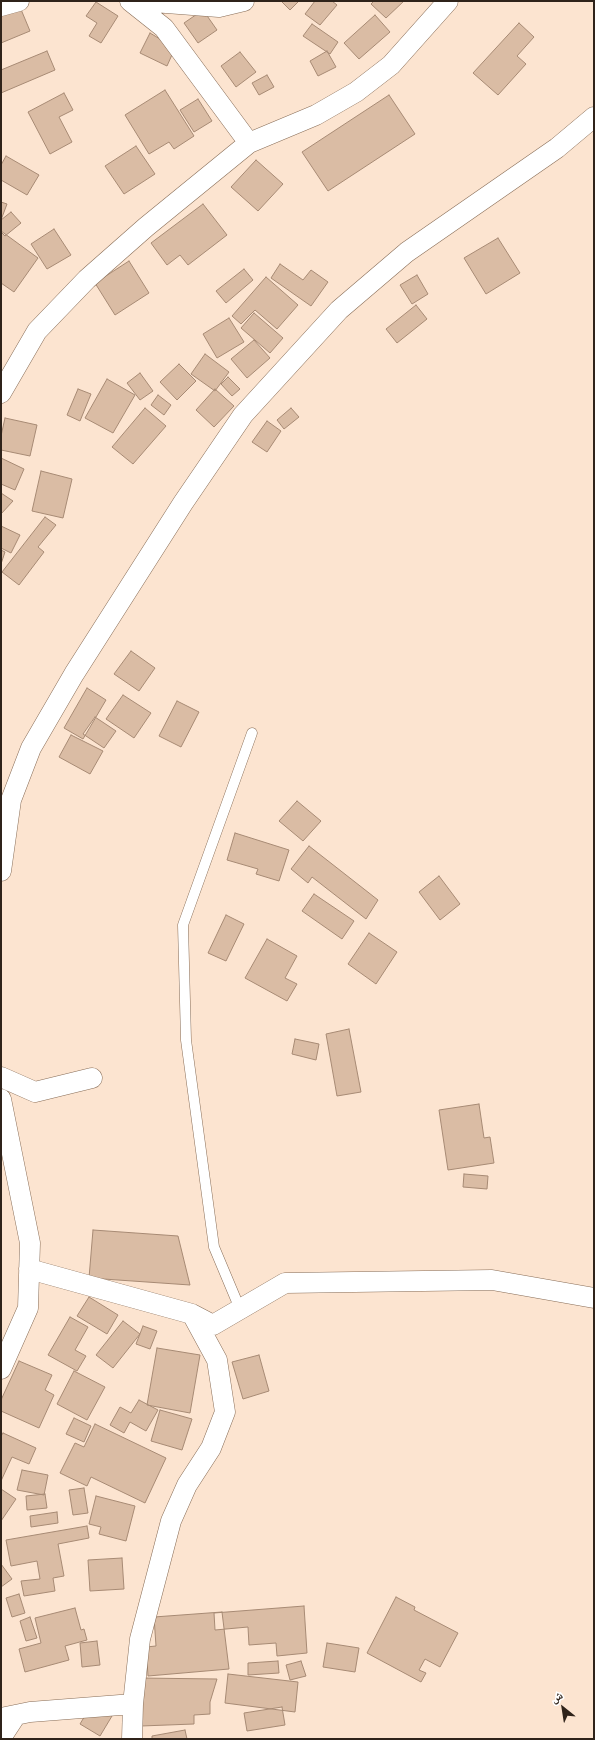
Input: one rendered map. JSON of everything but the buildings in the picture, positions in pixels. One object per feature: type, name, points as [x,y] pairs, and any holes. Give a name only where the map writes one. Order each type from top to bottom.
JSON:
[{"type":"street","points":[[1,6],[19,1]]},
{"type":"street","points":[[130,1],[164,28],[249,143]]},
{"type":"street","points":[[140,1],[219,8],[244,1]]},
{"type":"street","points":[[1,393],[37,331],[87,279],[146,227],[249,143],[316,115],[356,92],[391,65],[448,1]]},
{"type":"street","points":[[1,871],[12,800],[30,748],[74,674],[174,516],[243,414],[338,310],[402,257],[557,148],[594,117]]},
{"type":"street","points":[[1,1077],[35,1092],[92,1078]]},
{"type":"street","points":[[1,1099],[30,1243],[28,1308],[7,1341],[1,1369]]},
{"type":"street","points":[[29,1269],[192,1314],[213,1325],[285,1283],[492,1280],[594,1298]]},
{"type":"street","points":[[132,1739],[133,1704],[140,1639],[171,1521],[187,1485],[211,1448],[225,1412],[217,1360],[192,1314]]},
{"type":"street","points":[[1,1738],[9,1717],[30,1712],[133,1704]]},
{"type":"lane","points":[[240,1309],[214,1247],[186,1040],[183,925],[252,733]]}]
